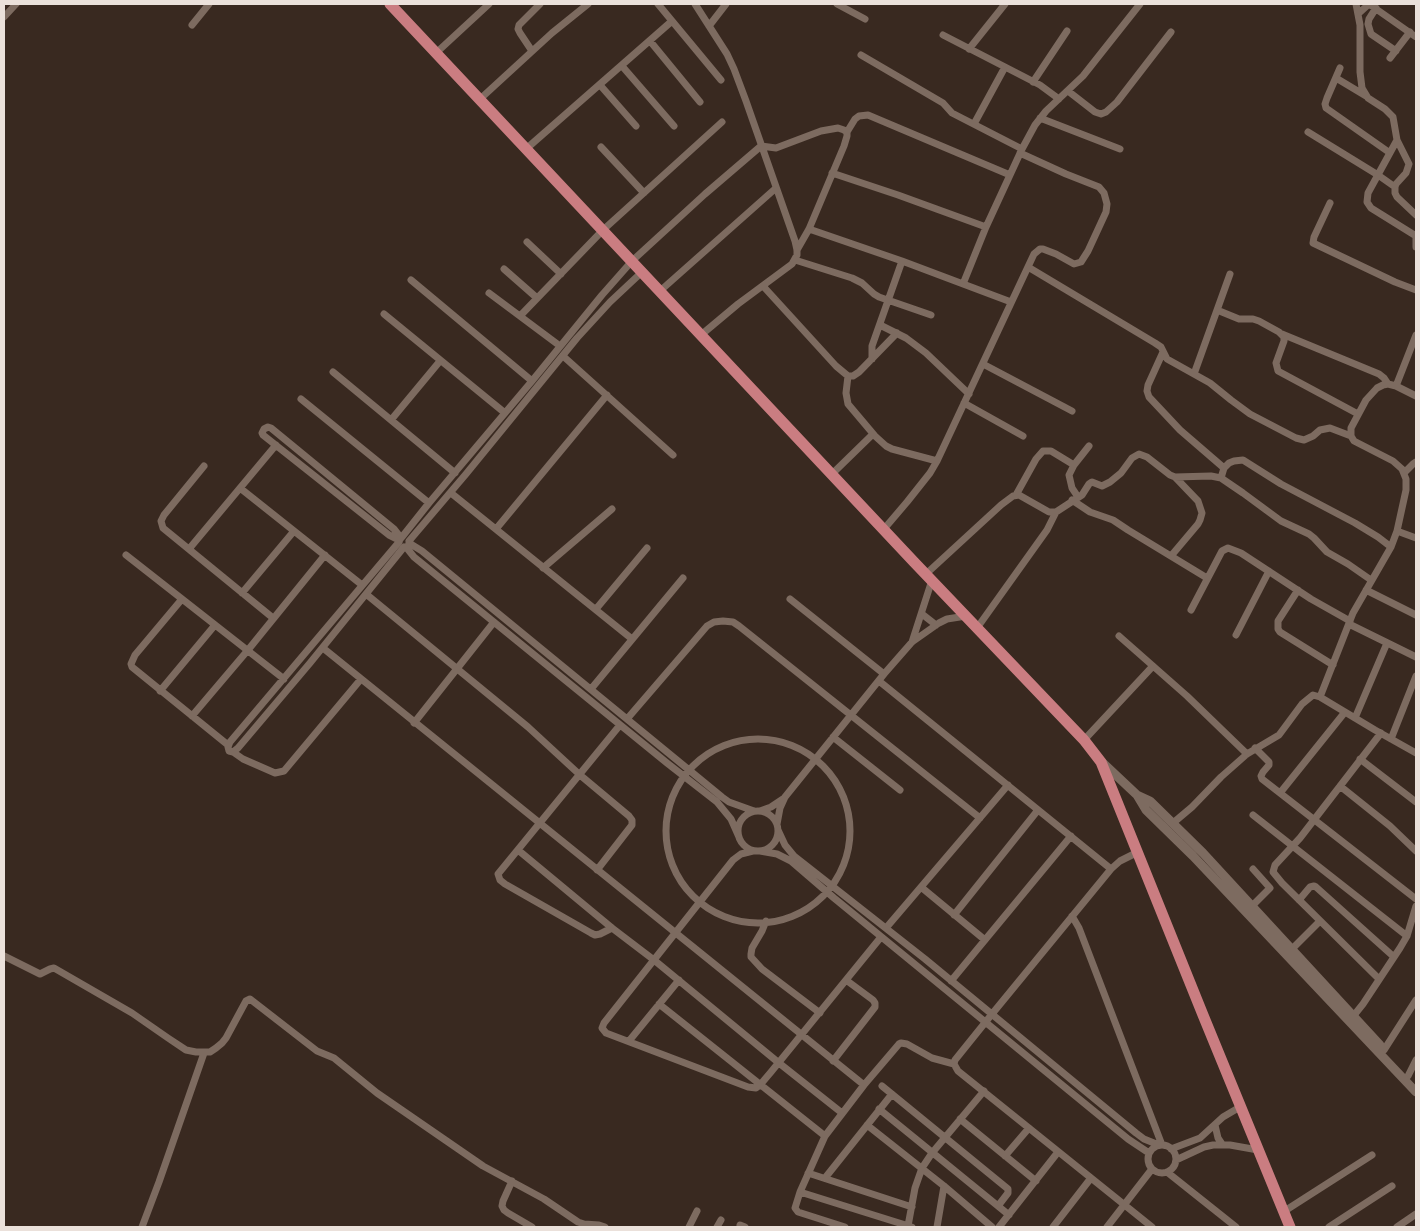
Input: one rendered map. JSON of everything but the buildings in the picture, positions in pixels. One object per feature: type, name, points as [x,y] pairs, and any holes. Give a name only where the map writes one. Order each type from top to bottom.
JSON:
[{"type":"main road","points":[[390,4],[1084,740],[1101,762],[1290,1227]]},
{"type":"street","points":[[4,17],[16,4]]},
{"type":"street","points":[[192,25],[209,4]]},
{"type":"street","points":[[436,54],[488,4]]},
{"type":"street","points":[[532,51],[518,29],[519,25],[540,4]]},
{"type":"street","points":[[479,100],[552,33],[588,4]]},
{"type":"street","points":[[658,4],[721,80]]},
{"type":"street","points":[[695,4],[734,69],[797,250]]},
{"type":"street","points":[[709,26],[726,4]]},
{"type":"street","points":[[837,4],[864,19]]},
{"type":"street","points":[[969,49],[1005,4]]},
{"type":"street","points":[[963,284],[986,227],[1035,125],[1083,76],[1140,4]]},
{"type":"street","points":[[1356,4],[1360,25],[1360,81],[1368,98]]},
{"type":"street","points":[[1358,14],[1369,4],[1413,35],[1390,58]]},
{"type":"street","points":[[1376,8],[1368,19],[1371,34],[1396,52]]},
{"type":"street","points":[[526,149],[672,21]]},
{"type":"street","points":[[1033,82],[1067,31]]},
{"type":"street","points":[[1068,91],[1095,112],[1101,114],[1106,112],[1117,102],[1171,32]]},
{"type":"street","points":[[943,35],[1006,67],[1059,99]]},
{"type":"street","points":[[650,41],[700,102]]},
{"type":"street","points":[[861,55],[943,103],[952,113],[1066,174],[1099,187],[1104,193],[1107,204],[1106,212],[1081,262],[1074,264],[1044,248],[1036,251],[937,461],[930,473],[884,529]]},
{"type":"street","points":[[622,66],[674,126]]},
{"type":"street","points":[[974,124],[1006,67]]},
{"type":"street","points":[[1340,68],[1326,98],[1326,108],[1390,153]]},
{"type":"street","points":[[1336,78],[1390,113],[1394,121],[1397,140],[1409,164],[1406,173],[1396,184],[1397,197],[1416,215]]},
{"type":"street","points":[[600,85],[636,126]]},
{"type":"street","points":[[701,335],[795,260],[797,250],[809,229],[844,146],[847,136],[846,132],[859,116],[868,116],[1010,175]]},
{"type":"street","points":[[1040,118],[1120,150]]},
{"type":"street","points":[[520,316],[603,230],[722,122]]},
{"type":"street","points":[[233,752],[323,648],[366,594],[429,503],[632,261],[761,146],[776,148],[830,129],[844,130],[846,132]]},
{"type":"street","points":[[1308,132],[1395,187]]},
{"type":"street","points":[[1397,140],[1368,193],[1367,202],[1371,208],[1416,236],[1416,247]]},
{"type":"street","points":[[601,147],[644,192]]},
{"type":"street","points":[[832,173],[986,227]]},
{"type":"street","points":[[660,291],[776,188]]},
{"type":"street","points":[[1330,203],[1313,243],[1416,290]]},
{"type":"street","points":[[809,229],[902,261],[1011,302]]},
{"type":"street","points":[[527,242],[561,274]]},
{"type":"street","points":[[795,260],[852,278],[862,283],[874,294],[931,315]]},
{"type":"street","points":[[872,359],[872,346],[902,261]]},
{"type":"street","points":[[1028,267],[1155,343],[1161,347],[1167,359],[1210,383],[1250,414],[1299,440],[1309,439],[1320,430],[1330,428],[1351,436]]},
{"type":"street","points":[[504,269],[537,298]]},
{"type":"street","points":[[228,745],[362,585],[450,493],[577,338],[610,302],[642,272]]},
{"type":"street","points":[[1194,374],[1230,274]]},
{"type":"street","points":[[411,280],[532,381]]},
{"type":"street","points":[[762,286],[848,376]]},
{"type":"street","points":[[489,293],[560,346]]},
{"type":"street","points":[[1217,310],[1239,319],[1259,321],[1282,334],[1379,374],[1392,385],[1416,396]]},
{"type":"street","points":[[384,314],[505,413]]},
{"type":"street","points":[[880,325],[897,333],[926,352],[968,394]]},
{"type":"street","points":[[848,376],[856,375],[897,333]]},
{"type":"street","points":[[1282,334],[1284,341],[1276,363],[1276,369],[1358,414]]},
{"type":"street","points":[[1392,385],[1416,335]]},
{"type":"street","points":[[1164,352],[1148,385],[1149,397],[1180,430],[1224,468]]},
{"type":"street","points":[[563,356],[673,455]]},
{"type":"street","points":[[391,420],[440,361]]},
{"type":"street","points":[[983,364],[1072,411]]},
{"type":"street","points":[[333,372],[455,472]]},
{"type":"street","points":[[848,376],[846,392],[848,404],[873,434],[892,449],[937,461]]},
{"type":"street","points":[[1320,697],[1350,622],[1371,580],[1391,547],[1397,531],[1406,490],[1404,473],[1398,465],[1354,442],[1351,436],[1351,428],[1358,414],[1372,394],[1377,388],[1392,385]]},
{"type":"street","points":[[496,529],[607,395]]},
{"type":"street","points":[[301,399],[429,503]]},
{"type":"street","points":[[964,403],[1023,436]]},
{"type":"street","points":[[1149,1153],[1128,1140],[791,861],[777,854],[747,848],[731,819],[706,793],[414,556],[403,542],[394,529],[271,428],[264,429],[263,436],[389,536],[403,542],[422,551],[729,802],[771,815],[789,851],[992,1014],[1136,1133],[1144,1139],[1168,1146],[1176,1156],[1176,1160],[1172,1168],[1167,1172],[1160,1173],[1152,1169],[1148,1162],[1149,1153],[1160,1145]]},
{"type":"street","points":[[832,474],[873,434]]},
{"type":"street","points":[[189,549],[276,446]]},
{"type":"street","points":[[1090,446],[1074,465],[1069,475],[1075,499],[1090,512],[1113,520],[1207,578]]},
{"type":"street","points":[[912,642],[922,614],[929,577],[1001,505],[1016,495],[1036,459],[1043,451],[1051,451],[1074,465]]},
{"type":"street","points":[[977,628],[1047,530],[1056,512],[1082,495],[1092,482],[1102,486],[1110,482],[1121,473],[1132,458],[1139,454],[1147,457],[1175,477],[1198,501],[1202,513],[1198,524],[1171,556]]},
{"type":"street","points":[[1221,478],[1224,468],[1229,463],[1244,460],[1281,484],[1355,523],[1391,547]]},
{"type":"street","points":[[1404,473],[1416,462]]},
{"type":"street","points":[[204,466],[167,510],[161,520],[162,528],[273,618]]},
{"type":"street","points":[[1175,477],[1199,476],[1221,478],[1281,521],[1309,534],[1327,552],[1371,580]]},
{"type":"street","points":[[240,488],[362,585]]},
{"type":"street","points":[[450,493],[632,639]]},
{"type":"street","points":[[1016,495],[1049,512],[1056,512]]},
{"type":"street","points":[[543,568],[612,509]]},
{"type":"street","points":[[242,593],[294,531]]},
{"type":"street","points":[[1397,531],[1416,538]]},
{"type":"street","points":[[596,609],[647,548]]},
{"type":"street","points":[[1191,610],[1222,551],[1228,548],[1236,550],[1350,622],[1416,657]]},
{"type":"street","points":[[126,555],[284,679]]},
{"type":"street","points":[[192,716],[325,555]]},
{"type":"street","points":[[1236,634],[1269,572]]},
{"type":"street","points":[[590,689],[683,578]]},
{"type":"street","points":[[1298,590],[1278,621],[1278,629],[1333,665]]},
{"type":"street","points":[[1366,590],[1416,615]]},
{"type":"street","points":[[366,594],[528,727],[580,775],[629,816],[632,820],[632,825],[598,870]]},
{"type":"street","points":[[182,599],[132,659],[131,664],[135,670],[228,745],[229,751],[275,773],[284,771],[361,679]]},
{"type":"street","points":[[790,599],[884,674]]},
{"type":"street","points":[[922,614],[936,625]]},
{"type":"street","points":[[733,860],[741,854],[767,849],[772,846],[778,836],[780,808],[786,797],[884,674],[912,642],[947,619],[966,616]]},
{"type":"street","points":[[414,723],[494,622]]},
{"type":"street","points":[[627,719],[707,626],[714,622],[733,622],[980,818]]},
{"type":"street","points":[[160,690],[215,625]]},
{"type":"street","points":[[1119,636],[1187,696],[1247,754]]},
{"type":"street","points":[[1355,718],[1387,643]]},
{"type":"street","points":[[323,648],[864,1085]]},
{"type":"street","points":[[1084,740],[1152,666]]},
{"type":"street","points":[[1391,739],[1416,676]]},
{"type":"street","points":[[879,681],[1111,869]]},
{"type":"street","points":[[1174,823],[1247,754],[1279,735],[1302,704],[1313,695],[1320,697],[1416,752]]},
{"type":"street","points":[[1280,793],[1345,712]]},
{"type":"street","points":[[612,928],[595,935],[500,880],[498,874],[620,725]]},
{"type":"street","points":[[1379,980],[1273,872],[1275,865],[1307,829],[1381,733]]},
{"type":"street","points":[[833,737],[900,790]]},
{"type":"street","points":[[752,739],[786,744],[802,750],[816,759],[835,778],[845,800],[849,821],[850,835],[846,857],[842,870],[833,886],[817,902],[794,916],[782,920],[750,922],[732,919],[711,910],[700,902],[684,887],[679,879],[670,858],[666,841],[667,812],[675,792],[688,770],[698,760],[720,747],[752,739]]},
{"type":"street","points":[[1255,748],[1269,765],[1262,772],[1262,779],[1416,899]]},
{"type":"street","points":[[1360,759],[1416,802]]},
{"type":"street","points":[[1101,762],[1136,795],[1146,810],[1416,1084]]},
{"type":"street","points":[[886,928],[1008,785]]},
{"type":"street","points":[[1340,786],[1390,826],[1416,851]]},
{"type":"street","points":[[1136,795],[1150,801],[1203,852],[1292,949],[1416,1092]]},
{"type":"street","points":[[786,797],[770,807],[748,814],[742,818],[738,831],[741,840],[733,860],[602,1028],[606,1033],[753,1088],[760,1085],[779,1063],[881,937]]},
{"type":"street","points":[[954,915],[1038,810]]},
{"type":"street","points":[[1253,815],[1292,846],[1411,932]]},
{"type":"street","points":[[951,981],[1071,836]]},
{"type":"street","points":[[518,850],[842,1114]]},
{"type":"street","points":[[1138,852],[1120,861],[1111,869],[954,1060],[954,1064],[958,1071],[1152,1227]]},
{"type":"street","points":[[1252,906],[1270,888],[1253,869]]},
{"type":"street","points":[[1299,900],[1312,886],[1316,887],[1394,957]]},
{"type":"street","points":[[921,888],[985,940]]},
{"type":"street","points":[[1351,1019],[1411,932],[1416,906]]},
{"type":"street","points":[[1072,916],[1079,928],[1160,1145]]},
{"type":"street","points":[[766,921],[752,948],[752,958],[762,969],[820,1013]]},
{"type":"street","points":[[1292,949],[1320,922]]},
{"type":"street","points":[[4,956],[40,974],[54,968],[132,1013],[186,1050],[196,1052],[204,1052],[216,1048],[222,1043],[246,1001],[250,999],[317,1051],[334,1058],[377,1093],[483,1166],[544,1198],[578,1222],[590,1226],[605,1227]]},
{"type":"street","points":[[629,1041],[679,980]]},
{"type":"street","points":[[833,1061],[875,1006],[873,1000],[846,980]]},
{"type":"street","points":[[1384,1050],[1416,1000]]},
{"type":"street","points":[[659,1004],[825,1136]]},
{"type":"street","points":[[845,1227],[796,1210],[795,1206],[825,1136],[898,1044],[907,1044],[932,1058],[954,1064]]},
{"type":"street","points":[[142,1227],[204,1052]]},
{"type":"street","points":[[1408,1076],[1416,1060]]},
{"type":"street","points":[[882,1086],[1008,1189],[1008,1193],[998,1206]]},
{"type":"street","points":[[800,1192],[910,1227],[915,1188],[922,1168],[932,1153],[984,1091]]},
{"type":"street","points":[[825,1178],[892,1094]]},
{"type":"street","points":[[1171,1149],[1200,1138],[1223,1117],[1240,1107]]},
{"type":"street","points":[[879,1110],[1008,1214]]},
{"type":"street","points":[[960,1119],[1036,1181]]},
{"type":"street","points":[[867,1125],[992,1227]]},
{"type":"street","points":[[1215,1125],[1218,1138],[1222,1144]]},
{"type":"street","points":[[1005,1156],[1029,1128]]},
{"type":"street","points":[[1176,1160],[1204,1147],[1222,1144],[1258,1150]]},
{"type":"street","points":[[999,1227],[1058,1152]]},
{"type":"street","points":[[1283,1212],[1372,1155]]},
{"type":"street","points":[[1107,1227],[1152,1169]]},
{"type":"street","points":[[1167,1172],[1236,1227]]},
{"type":"street","points":[[808,1173],[912,1207]]},
{"type":"street","points":[[1053,1227],[1091,1178]]},
{"type":"street","points":[[512,1182],[502,1201],[502,1206],[508,1213],[532,1227]]},
{"type":"street","points":[[937,1227],[944,1186]]},
{"type":"street","points":[[1329,1227],[1392,1186]]},
{"type":"street","points":[[689,1227],[697,1211]]},
{"type":"street","points":[[1396,1227],[1416,1214]]}]
